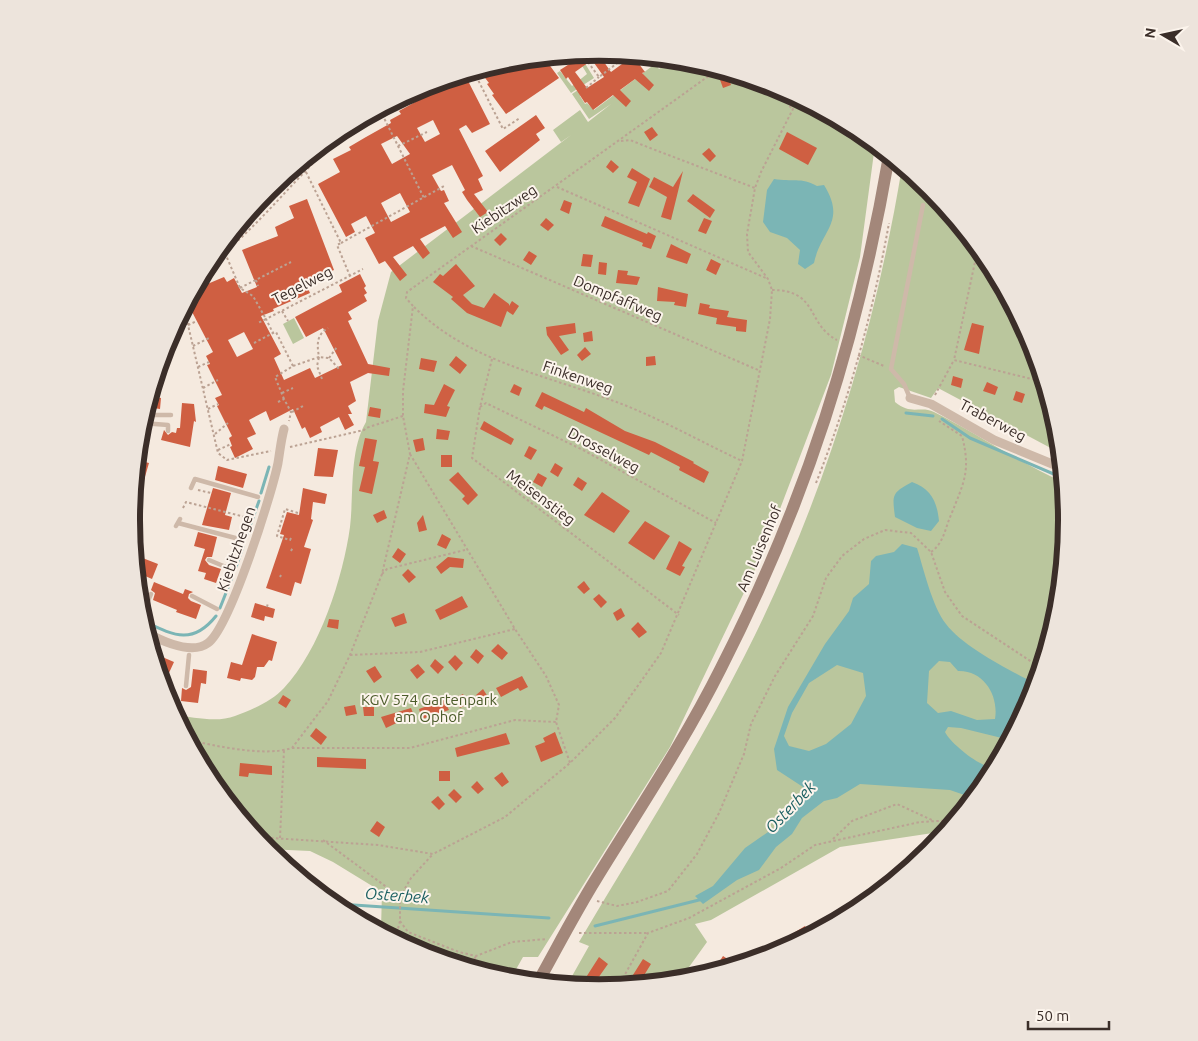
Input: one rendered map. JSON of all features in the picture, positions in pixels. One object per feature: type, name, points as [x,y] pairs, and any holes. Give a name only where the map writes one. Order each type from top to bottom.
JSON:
[{"type":"main road","name":"Am Luisenhof","points":[[541,976],[573,919],[697,713],[744,622],[791,517],[829,412],[855,320],[877,227],[888,163]]},
{"type":"street","name":"Traberweg","points":[[910,398],[931,404],[994,440],[1054,465]]},
{"type":"street","name":"Kiebitzhegen","points":[[155,637],[190,647],[208,643],[219,629],[236,592],[256,535],[278,462],[278,450],[284,429]]},
{"type":"lane","points":[[910,398],[904,384],[891,369],[923,205]]},
{"type":"lane","points":[[152,415],[171,415]]},
{"type":"lane","points":[[151,423],[168,425],[168,431]]},
{"type":"lane","points":[[192,489],[194,477],[256,496]]},
{"type":"lane","points":[[178,523],[243,540]]},
{"type":"lane","points":[[208,560],[233,570]]},
{"type":"lane","points":[[147,600],[150,594]]},
{"type":"lane","points":[[192,596],[217,609]]},
{"type":"lane","points":[[186,686],[189,655]]},
{"type":"path","points":[[587,61],[599,78]]},
{"type":"path","points":[[586,88],[619,62]]},
{"type":"path","name":"Kiebitzweg","points":[[410,454],[403,416],[403,391],[413,306],[406,298],[408,292],[470,246],[557,187],[710,75]]},
{"type":"path","points":[[477,78],[502,129],[520,118]]},
{"type":"path","points":[[785,101],[793,110]]},
{"type":"path","points":[[397,932],[400,921],[400,896],[411,878],[433,854],[505,817],[570,763],[615,718],[661,653],[679,615],[742,461],[758,370],[770,319],[772,290],[768,279],[748,252],[747,234],[755,188],[761,172],[795,106]]},
{"type":"path","points":[[383,116],[424,198]]},
{"type":"path","points":[[398,146],[427,132]]},
{"type":"path","points":[[619,141],[630,140],[755,188]]},
{"type":"path","points":[[229,249],[323,153]]},
{"type":"path","name":"Tegelweg","points":[[306,172],[342,244],[337,245],[350,276]]},
{"type":"path","points":[[342,244],[446,184]]},
{"type":"path","points":[[557,187],[768,279]]},
{"type":"path","name":"Dompfaffweg","points":[[470,246],[758,370]]},
{"type":"path","name":"Tegelweg","points":[[225,254],[240,288],[253,296],[273,333],[276,332],[293,366]]},
{"type":"path","points":[[931,404],[954,360],[976,258]]},
{"type":"path","points":[[240,288],[291,262]]},
{"type":"path","name":"Tegelweg","points":[[258,323],[363,269]]},
{"type":"path","points":[[256,280],[258,286]]},
{"type":"path","points":[[772,290],[784,290],[810,305],[818,324],[830,336],[839,341]]},
{"type":"path","name":"Finkenweg","points":[[413,306],[433,326],[458,342],[492,359],[613,400],[742,461]]},
{"type":"path","points":[[282,311],[288,321]]},
{"type":"path","points":[[186,318],[214,435],[222,458],[227,460],[278,450],[359,431],[403,416]]},
{"type":"path","points":[[188,325],[197,321]]},
{"type":"path","points":[[322,378],[317,366],[319,357],[317,345],[319,337],[328,328]]},
{"type":"path","points":[[254,343],[273,333]]},
{"type":"path","points":[[193,346],[209,338]]},
{"type":"path","points":[[329,358],[337,347]]},
{"type":"path","points":[[858,355],[891,369]]},
{"type":"path","points":[[271,383],[276,380],[275,377],[293,366],[319,357],[329,358],[339,369]]},
{"type":"path","name":"Meisenstieg","points":[[492,359],[480,408],[472,458],[679,615]]},
{"type":"path","points":[[954,360],[1036,380]]},
{"type":"path","points":[[198,367],[209,362]]},
{"type":"path","points":[[203,388],[218,380]]},
{"type":"path","points":[[276,380],[291,412],[290,420],[284,429]]},
{"type":"path","points":[[282,393],[293,388]]},
{"type":"path","points":[[278,402],[284,399]]},
{"type":"path","name":"Drosselweg","points":[[480,408],[486,403],[583,450],[716,523]]},
{"type":"path","points":[[208,409],[218,404]]},
{"type":"path","points":[[291,412],[303,406]]},
{"type":"path","points":[[931,552],[939,546],[951,513],[961,496],[967,456],[962,436],[936,419]]},
{"type":"path","points":[[214,435],[228,423]]},
{"type":"path","points":[[218,450],[231,444]]},
{"type":"path","points":[[410,454],[515,629],[546,676],[559,705],[556,722],[570,763]]},
{"type":"path","points":[[292,748],[328,700],[350,655],[382,574],[410,454]]},
{"type":"path","points":[[192,489],[211,493]]},
{"type":"path","points":[[183,508],[186,502],[249,518],[243,540]]},
{"type":"path","points":[[291,538],[290,540],[277,536],[285,509],[298,515]]},
{"type":"path","points":[[597,901],[617,906],[637,902],[668,891],[697,854],[719,813],[744,754],[751,724],[776,676],[813,616],[826,578],[842,556],[864,540],[885,530],[911,533],[931,552],[945,592],[962,616],[1035,664]]},
{"type":"path","points":[[291,551],[293,546]]},
{"type":"path","points":[[382,574],[387,569],[466,549]]},
{"type":"path","points":[[350,655],[420,652],[515,629]]},
{"type":"path","points":[[197,742],[215,746],[270,752],[292,748],[410,748],[515,720],[556,722]]},
{"type":"path","points":[[280,838],[284,750]]},
{"type":"path","points":[[831,841],[852,821],[897,804],[934,821]]},
{"type":"path","points":[[579,933],[648,933],[689,918],[781,868],[815,845],[920,822],[946,820]]},
{"type":"path","points":[[267,837],[378,845],[433,854]]},
{"type":"path","points":[[322,840],[400,896]]},
{"type":"path","points":[[400,921],[408,932],[459,952],[476,956],[512,942],[549,939],[545,946]]},
{"type":"path","points":[[622,979],[648,933]]},
{"type":"path","points":[[473,962],[476,956]]},
{"type":"green space","points":[[580,62],[584,62],[594,78],[571,93],[557,73],[560,71],[572,86],[587,74]]},
{"type":"green space","name":"KGV 574 Gartenpark am Ophof","points":[[649,64],[656,65],[659,69],[664,66],[689,70],[718,77],[775,96],[829,123],[874,153],[860,257],[831,375],[764,551],[670,747],[538,957],[523,957],[515,972],[451,955],[423,945],[381,924],[382,892],[333,862],[310,851],[279,850],[254,823],[217,776],[184,716],[205,719],[228,718],[261,705],[284,688],[309,654],[319,634],[336,590],[347,547],[357,446],[366,422],[378,321],[391,272],[571,135],[561,142],[553,130],[580,110],[588,122],[611,104],[589,119],[572,94],[584,86],[580,96],[585,104],[587,103],[594,110],[651,67]]},
{"type":"green space","points":[[901,174],[944,218],[981,265],[1011,317],[1034,373],[1043,402],[1052,449],[938,388],[931,398],[899,387],[894,390],[895,402],[901,406],[934,412],[1056,479],[1058,520],[1054,580],[1043,639],[1023,696],[1011,724],[981,776],[935,833],[840,847],[711,920],[695,924],[707,942],[686,972],[629,979],[570,979],[589,946],[579,942],[726,692],[773,597],[799,538],[822,478],[861,356],[890,230]]},
{"type":"green space","points":[[294,318],[304,338],[293,344],[283,324]]},
{"type":"water","points":[[774,179],[801,181],[817,186],[824,185],[830,198],[833,217],[830,226],[817,252],[814,263],[805,269],[798,264],[800,250],[787,238],[770,232],[763,222],[767,190]]},
{"type":"water","points":[[912,482],[928,492],[937,507],[939,521],[931,531],[917,528],[895,517],[895,495],[900,489]]},
{"type":"water","points":[[902,544],[917,548],[933,598],[946,624],[975,650],[1029,680],[1011,724],[1003,738],[961,728],[948,727],[945,732],[953,743],[975,760],[987,766],[966,796],[950,790],[860,784],[837,798],[824,801],[802,818],[792,834],[776,847],[759,870],[737,880],[703,904],[695,896],[713,886],[745,848],[794,814],[803,787],[777,770],[774,749],[788,707],[825,644],[849,611],[853,598],[869,584],[871,561],[876,556],[894,552]],"holes":[[[939,661],[950,662],[958,671],[975,675],[988,686],[995,702],[995,719],[977,720],[951,711],[938,713],[927,703],[929,671]],[[837,665],[863,673],[866,696],[851,724],[826,744],[809,751],[789,746],[784,736],[792,713],[809,683]]]},
{"type":"building","points":[[590,61],[575,72],[587,88],[604,77],[593,61],[603,61],[611,72],[625,62],[640,63],[639,64],[645,72],[642,73],[654,85],[649,91],[635,79],[620,90],[631,101],[626,107],[613,95],[593,110],[587,102],[585,103],[568,77],[566,79],[560,70],[573,62]]},
{"type":"building","points":[[549,64],[559,78],[506,114],[492,95],[494,94],[487,84],[489,83],[484,76]]},
{"type":"building","points":[[719,77],[729,81],[731,85],[723,88]]},
{"type":"building","points":[[468,81],[490,124],[472,133],[466,125],[459,129],[483,176],[478,179],[483,190],[474,194],[488,212],[480,217],[462,192],[465,190],[452,165],[432,175],[441,191],[444,190],[449,201],[444,203],[462,232],[453,238],[445,226],[420,239],[430,253],[423,259],[413,246],[393,257],[407,275],[400,281],[385,261],[379,264],[365,238],[375,233],[366,216],[351,224],[355,232],[346,237],[318,184],[340,172],[333,159],[351,150],[349,147],[391,123],[390,120],[401,114],[399,111],[417,101],[416,99],[423,96]],"holes":[[[433,120],[440,134],[425,142],[417,128]],[[397,136],[410,154],[392,164],[381,144]],[[400,193],[410,212],[391,222],[381,203]]]},
{"type":"building","points":[[536,115],[545,128],[536,134],[540,140],[500,172],[485,151]]},
{"type":"building","points":[[652,127],[658,135],[650,141],[644,132]]},
{"type":"building","points":[[787,132],[817,148],[808,165],[779,149]]},
{"type":"building","points":[[709,148],[716,156],[710,162],[702,154]]},
{"type":"building","points":[[611,160],[619,167],[613,173],[606,167]]},
{"type":"building","points":[[632,168],[650,179],[639,207],[628,203],[637,182],[627,177]]},
{"type":"building","points":[[683,171],[671,220],[661,217],[667,197],[649,187],[654,177],[673,187]]},
{"type":"building","points":[[693,194],[715,210],[710,218],[687,201]]},
{"type":"building","points":[[307,199],[334,270],[305,282],[310,293],[261,316],[281,354],[274,358],[284,380],[310,368],[315,378],[342,365],[323,328],[306,337],[295,317],[342,292],[339,285],[360,274],[366,286],[364,288],[367,293],[364,295],[367,301],[348,312],[352,319],[348,321],[368,364],[390,368],[389,376],[368,373],[350,382],[356,401],[348,406],[352,414],[348,414],[354,425],[345,430],[339,417],[320,427],[322,432],[310,438],[305,427],[302,429],[293,409],[270,421],[266,411],[249,420],[256,434],[247,438],[253,449],[235,458],[230,447],[232,446],[229,438],[232,436],[215,398],[222,395],[207,365],[210,364],[206,356],[213,352],[191,310],[197,304],[196,301],[205,285],[224,277],[227,282],[234,278],[242,293],[257,287],[242,250],[278,236],[275,227],[294,218],[289,206]],"holes":[[[244,332],[253,349],[237,357],[228,340]]]},
{"type":"building","points":[[564,200],[572,203],[569,214],[560,210]]},
{"type":"building","points":[[605,216],[656,236],[651,249],[642,246],[643,243],[601,226]]},
{"type":"building","points":[[546,218],[554,225],[548,231],[540,225]]},
{"type":"building","points":[[704,218],[712,221],[706,234],[698,231]]},
{"type":"building","points":[[501,233],[507,239],[500,246],[494,240]]},
{"type":"building","points":[[671,244],[691,254],[687,264],[666,257]]},
{"type":"building","points":[[529,251],[537,256],[531,265],[523,260]]},
{"type":"building","points":[[583,254],[593,255],[591,267],[581,266]]},
{"type":"building","points":[[711,259],[721,264],[716,275],[706,270]]},
{"type":"building","points":[[599,262],[607,263],[606,275],[598,274]]},
{"type":"building","points":[[456,264],[475,286],[463,295],[472,304],[484,308],[494,293],[509,304],[509,306],[512,301],[519,306],[513,315],[507,311],[501,327],[467,313],[451,299],[453,297],[433,282],[440,274],[443,276]]},
{"type":"building","points":[[618,270],[628,271],[627,275],[640,277],[637,285],[616,283]]},
{"type":"building","points":[[658,287],[688,294],[686,307],[674,305],[675,302],[657,301]]},
{"type":"building","points":[[700,303],[710,305],[709,308],[729,311],[727,317],[747,320],[746,332],[736,331],[736,327],[716,324],[717,318],[698,314]]},
{"type":"building","points":[[575,323],[576,333],[559,336],[569,350],[561,355],[547,335],[546,327]]},
{"type":"building","points":[[972,323],[984,326],[979,354],[964,350]]},
{"type":"building","points":[[592,331],[593,341],[584,342],[583,333]]},
{"type":"building","points":[[585,347],[591,354],[582,361],[577,355]]},
{"type":"building","points":[[456,356],[467,365],[460,374],[449,365]]},
{"type":"building","points":[[655,356],[656,365],[646,366],[646,357]]},
{"type":"building","points":[[421,358],[437,361],[434,372],[419,369]]},
{"type":"building","points":[[953,376],[963,379],[961,388],[951,385]]},
{"type":"building","points":[[987,382],[998,387],[995,395],[983,391]]},
{"type":"building","points":[[444,384],[455,390],[447,406],[450,407],[446,417],[424,413],[425,404],[434,405]]},
{"type":"building","points":[[514,384],[522,388],[519,396],[510,392]]},
{"type":"building","points":[[1016,391],[1025,394],[1022,403],[1013,400]]},
{"type":"building","points":[[542,392],[584,412],[586,408],[625,431],[655,442],[694,462],[709,472],[704,483],[679,470],[680,467],[651,452],[649,455],[544,406],[542,410],[535,406]]},
{"type":"building","points":[[156,397],[161,398],[160,409],[154,408]]},
{"type":"building","points":[[182,403],[194,404],[196,422],[194,421],[190,447],[161,440],[164,430],[168,435],[172,432],[176,433],[177,428],[180,428]]},
{"type":"building","points":[[370,407],[381,409],[380,418],[368,416]]},
{"type":"building","points":[[484,421],[514,439],[511,445],[480,429]]},
{"type":"building","points":[[437,429],[450,431],[448,440],[436,439]]},
{"type":"building","points":[[365,438],[377,440],[373,461],[379,462],[372,494],[359,491],[365,467],[359,466]]},
{"type":"building","points":[[423,438],[425,450],[416,452],[413,440]]},
{"type":"building","points":[[529,446],[537,450],[531,460],[524,456]]},
{"type":"building","points":[[318,448],[338,450],[333,477],[314,476]]},
{"type":"building","points":[[441,455],[452,455],[452,467],[441,467]]},
{"type":"building","points":[[144,462],[149,463],[141,490]]},
{"type":"building","points":[[555,463],[563,468],[558,477],[550,472]]},
{"type":"building","points":[[218,466],[247,474],[243,488],[215,480]]},
{"type":"building","points":[[458,472],[478,495],[468,505],[462,499],[465,496],[449,480]]},
{"type":"building","points":[[538,473],[547,478],[542,487],[533,482]]},
{"type":"building","points":[[578,477],[587,483],[582,491],[573,485]]},
{"type":"building","points":[[213,488],[231,493],[225,515],[232,517],[229,530],[202,525]]},
{"type":"building","points":[[303,488],[327,494],[325,504],[313,502],[311,519],[313,520],[304,547],[311,549],[301,584],[295,582],[291,596],[266,588],[284,535],[280,534],[287,512],[299,515]]},
{"type":"building","points":[[602,492],[630,511],[614,533],[584,515]]},
{"type":"building","points":[[384,510],[387,518],[377,523],[373,515]]},
{"type":"building","points":[[423,515],[427,530],[419,532],[417,523]]},
{"type":"building","points":[[645,521],[670,536],[654,560],[628,543]]},
{"type":"building","points":[[198,532],[217,537],[212,557],[207,557],[205,560],[209,565],[221,569],[216,583],[204,579],[206,573],[198,571],[205,549],[194,546]]},
{"type":"building","points":[[442,534],[451,539],[446,549],[437,545]]},
{"type":"building","points":[[679,541],[692,549],[682,566],[685,567],[680,576],[666,569]]},
{"type":"building","points":[[398,548],[406,554],[400,563],[392,557]]},
{"type":"building","points":[[448,557],[464,559],[463,568],[450,567],[441,574],[436,567]]},
{"type":"building","points":[[142,558],[158,564],[152,579],[144,575]]},
{"type":"building","points":[[408,569],[416,577],[409,583],[402,575]]},
{"type":"building","points":[[584,581],[590,589],[584,594],[577,587]]},
{"type":"building","points":[[154,582],[183,594],[185,589],[193,592],[189,594],[188,598],[201,605],[196,619],[176,612],[177,610],[153,600],[155,593],[151,590]]},
{"type":"building","points":[[599,594],[607,602],[601,608],[593,599]]},
{"type":"building","points":[[462,596],[468,607],[440,620],[435,610]]},
{"type":"building","points":[[255,603],[275,609],[273,618],[265,616],[264,621],[251,617]]},
{"type":"building","points":[[621,608],[625,616],[617,621],[613,613]]},
{"type":"building","points":[[404,613],[407,623],[395,627],[391,618]]},
{"type":"building","points":[[329,619],[339,620],[338,629],[327,627]]},
{"type":"building","points":[[638,622],[647,632],[639,638],[631,629]]},
{"type":"building","points":[[252,634],[277,642],[272,661],[269,660],[264,667],[257,667],[255,677],[252,680],[241,678],[240,681],[227,678],[231,662],[242,665]]},
{"type":"building","points":[[498,644],[508,653],[502,660],[491,651]]},
{"type":"building","points":[[476,649],[484,656],[478,664],[470,657]]},
{"type":"building","points":[[455,655],[463,663],[456,671],[448,662]]},
{"type":"building","points":[[160,656],[174,662],[167,677]]},
{"type":"building","points":[[435,659],[444,667],[438,674],[430,666]]},
{"type":"building","points":[[418,664],[425,672],[417,679],[410,670]]},
{"type":"building","points":[[375,666],[382,677],[374,683],[366,671]]},
{"type":"building","points":[[193,669],[207,671],[206,684],[201,683],[198,703],[181,701],[182,688],[186,690],[191,687]]},
{"type":"building","points":[[522,676],[528,687],[520,691],[518,688],[501,697],[496,688]]},
{"type":"building","points":[[483,689],[488,697],[481,702],[476,695]]},
{"type":"building","points":[[463,694],[468,704],[460,708],[455,698]]},
{"type":"building","points":[[283,695],[291,700],[286,708],[278,703]]},
{"type":"building","points":[[444,700],[449,710],[422,719],[419,709]]},
{"type":"building","points":[[355,705],[357,714],[346,716],[344,707]]},
{"type":"building","points":[[363,707],[374,707],[374,716],[364,716]]},
{"type":"building","points":[[411,708],[415,718],[405,719],[386,728],[381,717]]},
{"type":"building","points":[[316,728],[327,737],[321,745],[310,736]]},
{"type":"building","points":[[555,732],[563,753],[541,762],[535,746],[545,742],[543,738]]},
{"type":"building","points":[[506,733],[510,744],[457,757],[455,748]]},
{"type":"building","points":[[317,757],[366,759],[366,769],[317,767]]},
{"type":"building","points":[[240,763],[272,766],[272,775],[249,773],[248,777],[239,776]]},
{"type":"building","points":[[439,771],[450,771],[450,781],[439,781]]},
{"type":"building","points":[[502,772],[509,782],[502,787],[494,778]]},
{"type":"building","points":[[477,781],[484,789],[478,794],[471,787]]},
{"type":"building","points":[[454,789],[462,797],[456,803],[448,795]]},
{"type":"building","points":[[438,796],[445,804],[439,810],[431,802]]},
{"type":"building","points":[[377,821],[385,827],[379,837],[370,831]]},
{"type":"building","points":[[805,926],[807,930],[793,936],[792,934]]},
{"type":"building","points":[[723,956],[730,960],[718,964]]},
{"type":"building","points":[[599,957],[608,964],[597,980],[585,980]]},
{"type":"building","points":[[643,959],[651,964],[643,978],[631,979]]},
{"type":"waterway","points":[[906,413],[933,416]]},
{"type":"waterway","points":[[942,419],[970,438],[1055,475]]},
{"type":"waterway","points":[[261,493],[269,467]]},
{"type":"waterway","points":[[246,537],[259,501]]},
{"type":"waterway","points":[[236,567],[243,547]]},
{"type":"waterway","points":[[220,608],[233,575]]},
{"type":"waterway","points":[[152,625],[173,633],[190,634],[199,631],[216,616]]},
{"type":"waterway","name":"Osterbek","points":[[595,926],[703,899]]},
{"type":"waterway","name":"Osterbek","points":[[348,905],[549,918]]}]
